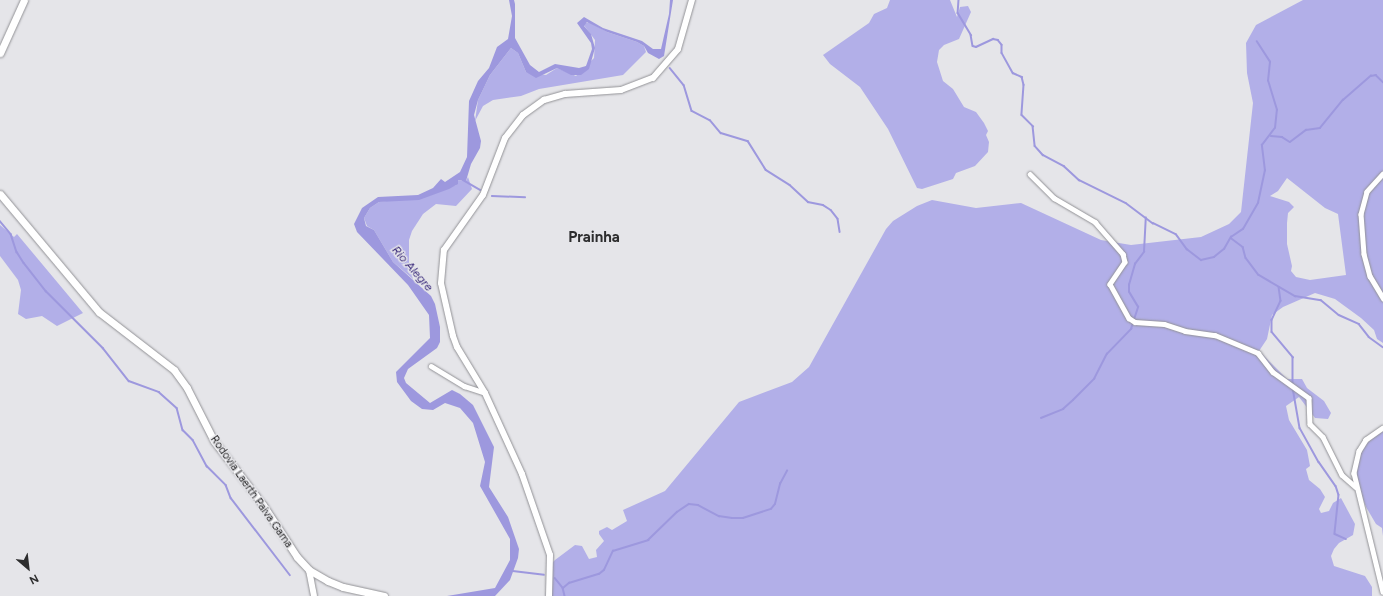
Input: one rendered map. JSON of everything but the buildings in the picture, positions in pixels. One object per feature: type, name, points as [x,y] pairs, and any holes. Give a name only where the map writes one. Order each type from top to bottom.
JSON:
[{"type":"main road","points":[[0,53],[24,0]]},
{"type":"main road","name":"Rodovia Laerth Paiva Gama","points":[[0,194],[99,312],[174,370],[187,388],[214,440],[263,505],[286,543],[309,570],[343,587],[384,596]]},
{"type":"street","points":[[549,596],[550,555],[522,474],[485,393],[457,347],[453,336],[442,283],[441,262],[448,242],[483,195],[504,138],[522,115],[544,100],[565,94],[621,90],[653,78],[678,49],[692,0]]},
{"type":"street","points":[[1030,174],[1054,198],[1095,222],[1112,245],[1123,254],[1125,262],[1110,284],[1129,318],[1135,322],[1164,324],[1185,331],[1215,335],[1258,353],[1273,372],[1309,398],[1310,424],[1323,437],[1342,476],[1356,487]]},
{"type":"street","points":[[1383,174],[1367,192],[1361,214],[1364,254],[1370,276],[1383,298]]},
{"type":"street","points":[[431,366],[464,386],[485,393]]},
{"type":"street","points":[[1383,428],[1372,434],[1359,451],[1354,473],[1356,487],[1373,544],[1383,592]]},
{"type":"street","points":[[309,570],[314,596]]},
{"type":"shaded area","points":[[509,0],[514,0],[515,4],[515,38],[530,65],[539,72],[555,64],[579,68],[586,66],[592,49],[591,43],[577,23],[584,17],[603,28],[642,41],[653,49],[661,49],[669,14],[670,0],[673,0],[664,56],[659,59],[648,53],[644,46],[637,42],[607,32],[587,22],[584,26],[591,34],[595,48],[589,69],[581,75],[571,75],[557,68],[536,78],[526,72],[518,53],[511,48],[490,75],[478,100],[474,115],[481,141],[480,148],[471,164],[466,181],[458,180],[458,184],[449,189],[419,200],[379,202],[370,208],[364,218],[366,226],[374,230],[393,262],[431,296],[435,304],[440,327],[440,342],[437,348],[408,369],[404,378],[406,383],[430,403],[452,390],[460,394],[473,405],[494,447],[489,487],[508,517],[519,549],[518,558],[510,580],[495,596],[447,596],[495,588],[510,560],[510,539],[480,486],[485,462],[473,423],[460,408],[445,403],[433,410],[422,409],[411,401],[397,382],[396,372],[430,338],[429,315],[408,285],[357,232],[354,224],[362,208],[378,197],[418,195],[433,188],[441,179],[445,182],[460,172],[467,157],[469,101],[478,81],[489,68],[497,47],[508,39],[512,16]]},
{"type":"shaded area","points":[[890,0],[950,0],[957,17],[960,7],[968,6],[971,12],[959,39],[944,45],[939,50],[937,62],[943,81],[953,89],[964,107],[976,112],[984,123],[988,131],[986,135],[989,142],[988,152],[975,166],[956,173],[953,179],[922,189],[917,188],[888,129],[860,87],[830,64],[823,55],[869,23],[874,14],[887,8]]},
{"type":"shaded area","points":[[1303,0],[1383,0],[1383,343],[1377,339],[1374,330],[1361,318],[1335,299],[1315,293],[1283,307],[1272,315],[1267,339],[1259,351],[1287,379],[1302,379],[1307,388],[1324,401],[1331,413],[1328,419],[1315,418],[1299,397],[1286,406],[1289,420],[1307,450],[1310,466],[1306,469],[1309,480],[1320,489],[1325,497],[1319,509],[1321,513],[1329,511],[1333,503],[1341,498],[1355,524],[1353,535],[1339,543],[1334,549],[1331,556],[1334,566],[1365,576],[1372,587],[1372,596],[552,596],[552,563],[555,560],[575,545],[582,546],[589,559],[597,557],[596,550],[604,541],[599,534],[599,531],[607,527],[612,530],[627,521],[623,510],[665,491],[739,402],[792,382],[809,367],[886,229],[893,221],[917,206],[932,200],[976,208],[1021,203],[1101,240],[1131,245],[1201,237],[1229,224],[1241,212],[1253,103],[1247,73],[1246,43],[1256,25]],"holes":[[[1287,178],[1325,208],[1338,214],[1346,275],[1310,280],[1296,277],[1291,271],[1292,266],[1287,244],[1288,213],[1294,207],[1289,202],[1270,196],[1278,191]]]},
{"type":"shaded area","points":[[589,22],[607,32],[637,42],[644,46],[646,52],[623,75],[539,89],[521,96],[493,100],[483,106],[475,121],[478,100],[490,75],[511,48],[518,53],[526,72],[546,75],[557,68],[576,76],[594,58],[595,40],[583,24]]},
{"type":"shaded area","points":[[468,177],[472,189],[456,206],[436,204],[423,214],[412,231],[409,240],[409,263],[413,279],[393,262],[374,230],[367,226],[364,218],[370,208],[379,202],[431,195],[456,185],[457,180],[466,181]]},
{"type":"shaded area","points":[[0,225],[14,237],[17,234],[83,313],[57,326],[42,316],[26,319],[18,314],[21,290],[18,280],[0,256]]},
{"type":"shaded area","points":[[1383,431],[1383,536],[1382,528],[1376,524],[1366,507],[1356,481],[1358,459],[1365,444]]},
{"type":"waterway","points":[[959,0],[958,13],[971,35],[973,46],[976,47],[993,39],[998,40],[1002,45],[1002,53],[1013,73],[1022,77],[1024,85],[1022,115],[1033,126],[1035,146],[1043,155],[1064,166],[1079,180],[1126,203],[1153,223],[1176,234],[1187,249],[1201,260],[1214,257],[1224,249],[1231,237],[1243,229],[1258,203],[1265,171],[1262,145],[1275,128],[1277,110],[1268,81],[1270,62],[1257,42]]},
{"type":"waterway","points":[[670,68],[684,85],[692,111],[710,120],[721,133],[748,141],[766,170],[790,185],[808,202],[823,205],[831,210],[838,219],[840,232]]},
{"type":"waterway","points":[[1271,136],[1282,137],[1290,142],[1306,130],[1320,128],[1343,100],[1371,76],[1376,75],[1383,82]]},
{"type":"waterway","points":[[463,180],[480,190]]},
{"type":"waterway","points":[[492,196],[525,197]]},
{"type":"waterway","points":[[1041,418],[1063,409],[1073,400],[1094,379],[1107,354],[1131,329],[1138,307],[1129,292],[1129,285],[1135,264],[1144,252],[1146,218]]},
{"type":"waterway","points":[[0,221],[11,234],[17,252],[24,263],[46,291],[103,348],[129,381],[159,392],[177,408],[183,430],[193,440],[207,466],[226,485],[231,498],[290,575]]},
{"type":"waterway","points":[[1231,238],[1243,247],[1246,258],[1259,275],[1295,296],[1321,300],[1339,315],[1359,324],[1369,337],[1383,347]]},
{"type":"waterway","points":[[1279,287],[1281,301],[1272,320],[1272,332],[1293,357],[1293,384]]},
{"type":"waterway","points":[[1293,388],[1300,428],[1319,462],[1336,486],[1339,495],[1335,534],[1346,539]]},
{"type":"waterway","points":[[563,588],[569,583],[599,574],[604,570],[613,551],[648,540],[677,512],[689,504],[698,505],[719,516],[732,518],[743,518],[771,509],[775,504],[780,484],[787,471]]},
{"type":"waterway","points":[[513,571],[544,575]]},
{"type":"waterway","points":[[555,578],[563,588],[565,596]]},
{"type":"district","name":"Prainha","points":[[594,238]]},
{"type":"water label","name":"Rio Alegre","points":[[412,269]]}]
